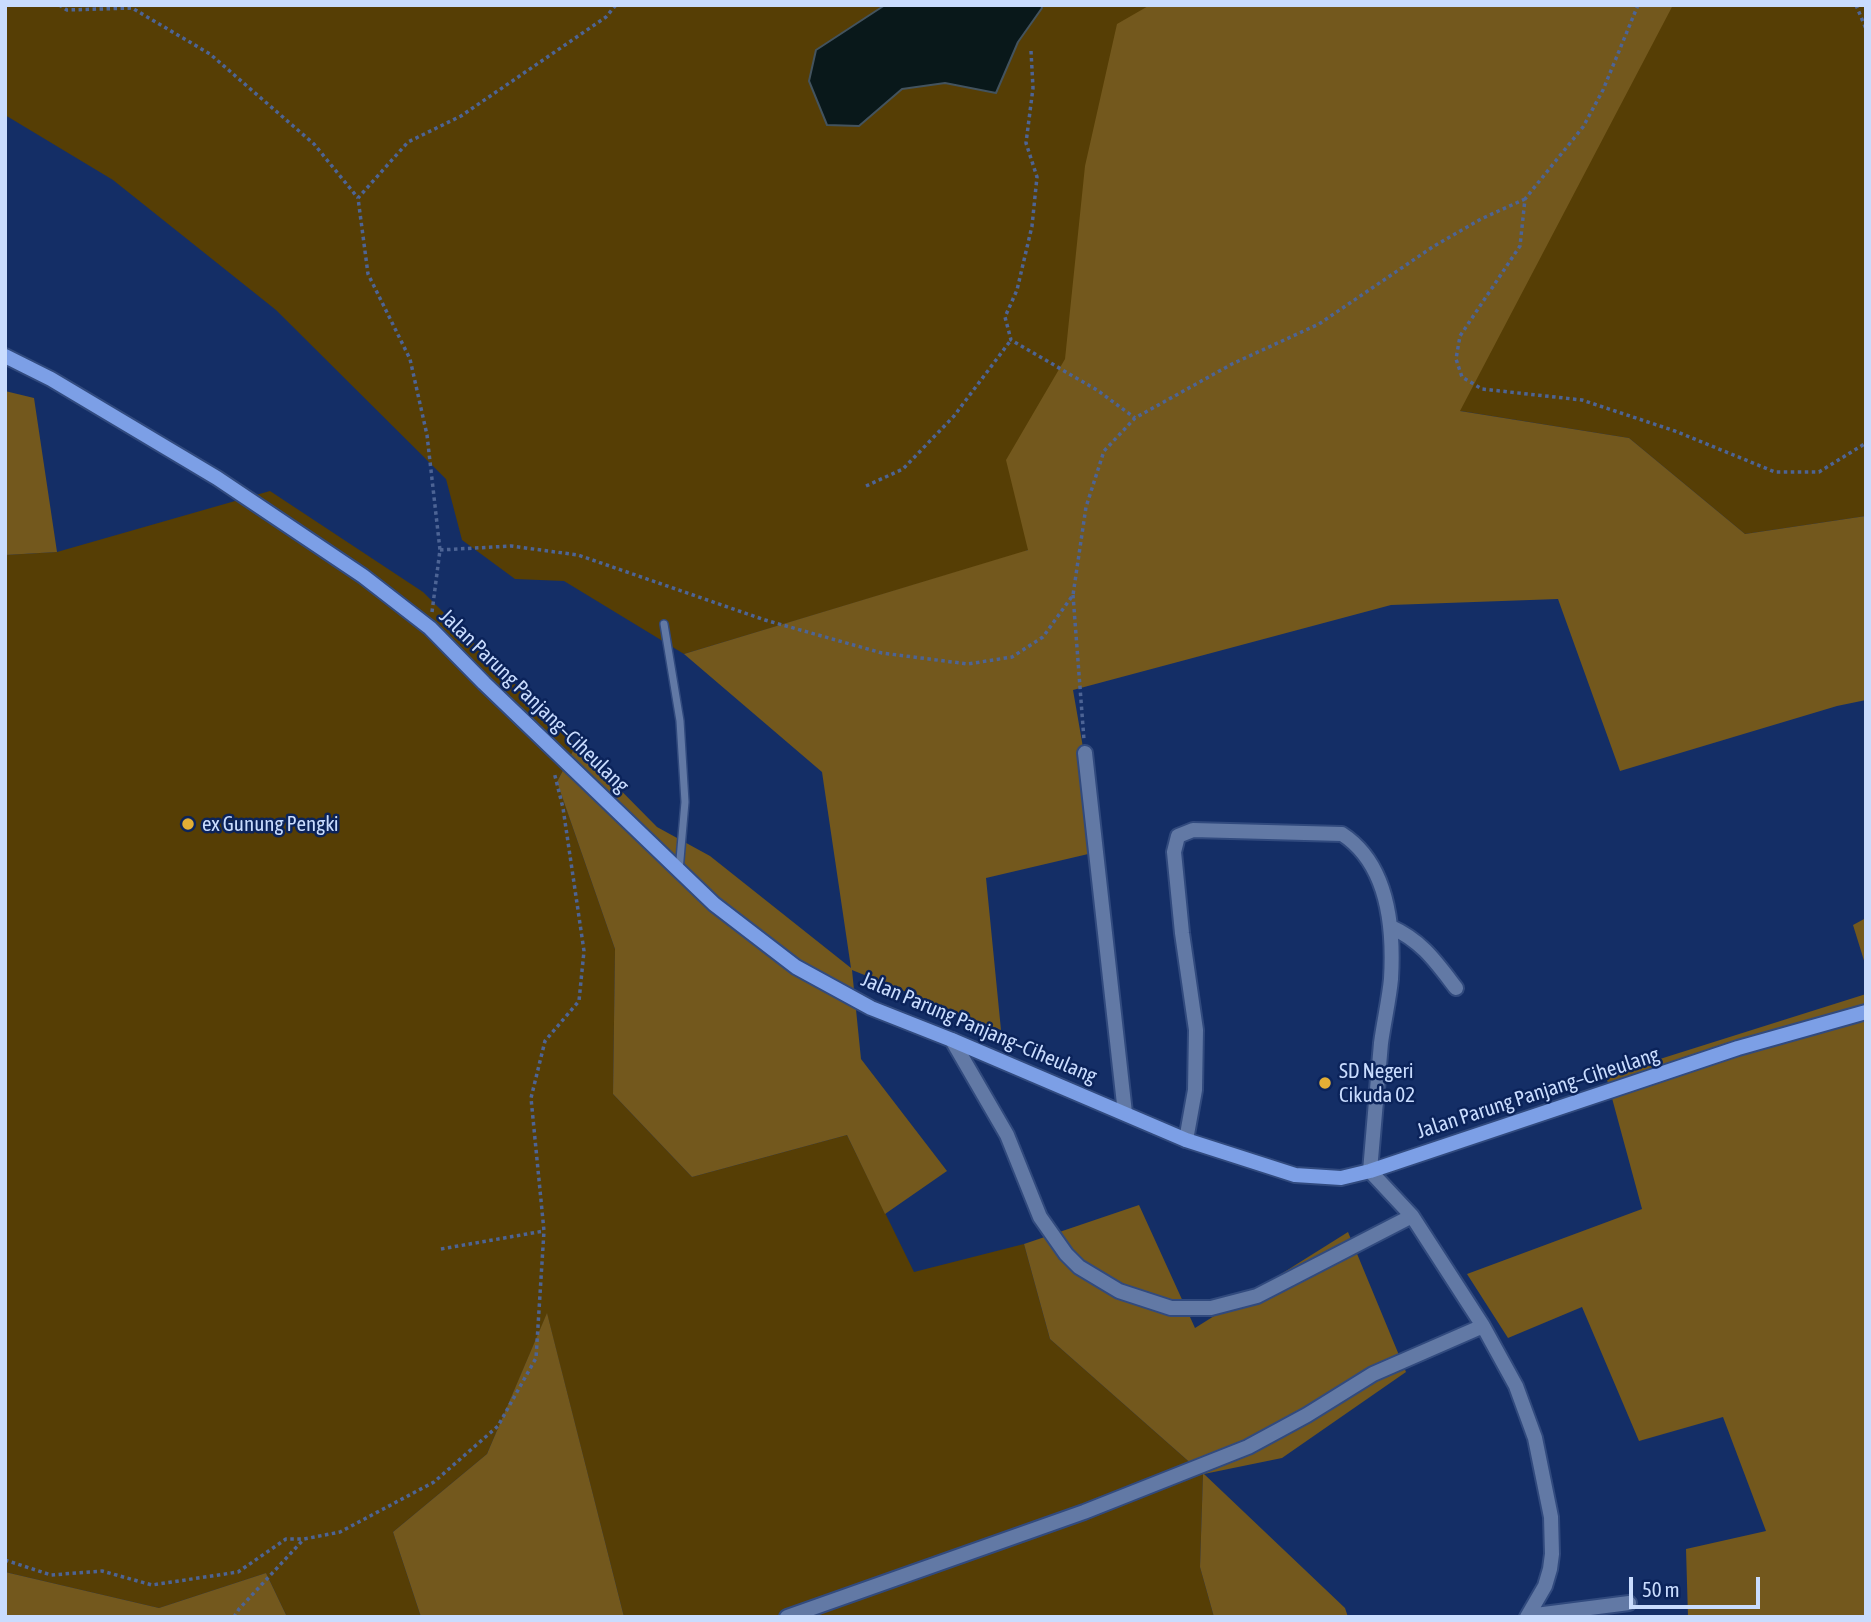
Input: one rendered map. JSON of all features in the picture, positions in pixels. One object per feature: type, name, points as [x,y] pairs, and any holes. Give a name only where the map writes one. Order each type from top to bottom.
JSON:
[{"type":"street","name":"Jalan Parung Panjang–Ciheulang","points":[[5,356],[51,379],[217,478],[363,576],[430,628],[714,904],[796,967],[871,1009],[952,1040],[1186,1140],[1296,1175],[1341,1178],[1370,1171],[1738,1048],[1866,1012]]},
{"type":"street","points":[[1085,753],[1125,1113]]},
{"type":"street","points":[[1186,1140],[1195,1090],[1196,1030],[1180,919],[1174,852],[1178,836],[1193,830],[1342,834],[1354,842],[1371,865],[1381,884],[1391,927],[1391,979],[1381,1041],[1370,1171],[1412,1216],[1483,1326],[1516,1386],[1535,1438],[1551,1517],[1552,1554],[1545,1586],[1528,1616]]},
{"type":"street","points":[[1391,927],[1408,935],[1427,951],[1456,988]]},
{"type":"street","points":[[952,1040],[1007,1135],[1040,1217],[1066,1254],[1079,1267],[1119,1291],[1171,1308],[1211,1308],[1257,1297],[1412,1216]]},
{"type":"street","points":[[787,1617],[1084,1512],[1248,1447],[1307,1415],[1373,1374],[1483,1326]]},
{"type":"street","points":[[1528,1616],[1629,1603]]},
{"type":"lane","points":[[664,624],[680,721],[685,802],[679,871]]},
{"type":"path","points":[[59,5],[67,10],[132,8],[210,54],[314,144],[358,198],[368,274],[410,359],[427,435],[440,550],[430,628]]},
{"type":"path","points":[[358,198],[408,142],[461,116],[606,17],[616,5]]},
{"type":"path","points":[[1085,753],[1073,595],[1086,507],[1104,451],[1135,418],[1232,363],[1318,324],[1434,246],[1481,219],[1525,199],[1583,127],[1603,90],[1638,5]]},
{"type":"path","points":[[1856,5],[1866,29]]},
{"type":"path","points":[[1031,51],[1033,88],[1026,143],[1037,177],[1032,226],[1017,290],[1005,317],[1010,340],[1097,390],[1135,418]]},
{"type":"path","points":[[1525,199],[1520,246],[1460,336],[1456,359],[1462,377],[1482,388],[1582,400],[1675,431],[1775,472],[1819,472],[1866,443]]},
{"type":"path","points":[[866,486],[903,468],[954,416],[1010,340]]},
{"type":"path","points":[[440,550],[510,546],[578,555],[765,620],[883,653],[968,664],[1012,657],[1043,637],[1073,595]]},
{"type":"path","points":[[5,1560],[51,1576],[102,1571],[152,1585],[238,1572],[286,1539],[304,1539],[340,1532],[434,1482],[498,1426],[536,1358],[544,1231],[531,1098],[545,1041],[579,1001],[584,951],[563,808],[554,768]]},
{"type":"path","points":[[441,1249],[544,1231]]},
{"type":"path","points":[[234,1617],[304,1539]]},
{"type":"shaded area","points":[[5,5],[885,5],[816,50],[859,126],[902,89],[945,83],[996,92],[1018,42],[1042,8],[1041,5],[1866,5],[1866,516],[1745,534],[1629,438],[1324,389],[1024,552],[684,654],[564,581],[515,579],[462,540],[446,479],[276,310],[113,180],[5,115]]},
{"type":"shaded area","points":[[885,5],[1041,5],[1042,8],[1018,42],[996,93],[945,83],[902,89],[859,126],[827,125],[809,81],[816,50]]},
{"type":"shaded area","points":[[1150,5],[1673,5],[1460,411],[1629,438],[1745,534],[1866,516],[1866,700],[1837,706],[1620,771],[1558,599],[1391,605],[1073,690],[1101,851],[986,878],[1001,1030],[852,970],[861,1059],[947,1171],[885,1214],[847,1135],[692,1177],[613,1094],[615,949],[557,782],[576,745],[657,827],[710,856],[851,968],[822,772],[684,654],[1028,550],[1006,460],[1065,359],[1085,166],[1117,24]]},
{"type":"shaded area","points":[[5,391],[34,398],[57,552],[5,555]]},
{"type":"shaded area","points":[[270,491],[423,592],[576,745],[557,782],[615,949],[613,1094],[692,1177],[847,1135],[914,1272],[1024,1244],[1050,1339],[1203,1474],[1200,1567],[1214,1617],[624,1617],[547,1314],[487,1454],[393,1532],[421,1617],[287,1617],[266,1573],[159,1608],[5,1572],[5,555],[57,552]]},
{"type":"shaded area","points":[[1866,918],[1866,967],[1853,925]]},
{"type":"shaded area","points":[[1866,994],[1866,1617],[1688,1617],[1686,1549],[1766,1531],[1723,1417],[1639,1441],[1582,1307],[1508,1338],[1467,1274],[1642,1209],[1606,1076]]},
{"type":"shaded area","points":[[1139,1205],[1195,1328],[1348,1232],[1406,1372],[1282,1458],[1204,1474],[1345,1608],[1348,1617],[1214,1617],[1200,1567],[1203,1474],[1050,1339],[1024,1244]]},
{"type":"shaded area","points":[[547,1313],[624,1617],[421,1617],[393,1532],[487,1454]]},
{"type":"shaded area","points":[[5,1572],[159,1608],[266,1573],[287,1617],[5,1617]]},
{"type":"place","name":"ex Gunung Pengki","points":[[188,824]]},
{"type":"place","name":"SD Negeri Cikuda 02","points":[[1325,1083]]}]
